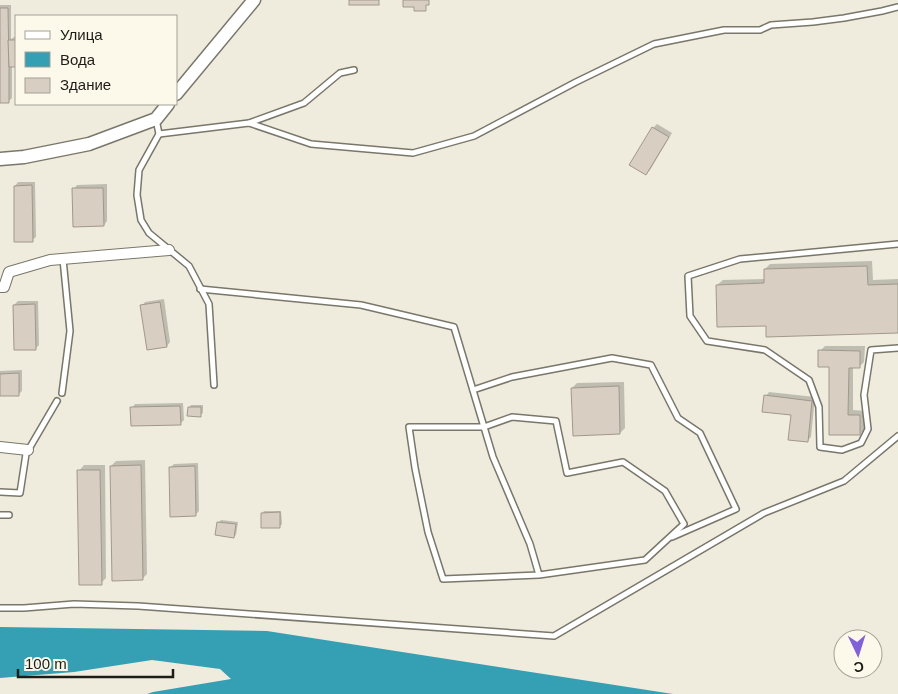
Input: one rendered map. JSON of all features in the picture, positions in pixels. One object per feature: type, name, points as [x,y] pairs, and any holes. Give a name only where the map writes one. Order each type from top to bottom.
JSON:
[{"type":"street","points":[[178,92],[254,0]]},
{"type":"street","points":[[0,159],[24,157],[89,144],[156,119],[167,105]]},
{"type":"street","points":[[0,288],[4,288],[9,272],[50,260],[169,250]]},
{"type":"street","points":[[0,447],[28,450]]},
{"type":"lane","points":[[249,123],[311,144],[413,153],[474,136],[576,82],[654,44],[724,30],[760,30],[771,25],[844,18],[898,7]]},
{"type":"lane","points":[[159,134],[249,123],[304,103],[340,73],[354,70]]},
{"type":"lane","points":[[156,119],[159,134],[139,170],[137,195],[141,220],[149,233],[188,266],[209,304],[214,385]]},
{"type":"lane","points":[[898,244],[740,259],[688,276],[690,316],[707,341],[765,350],[809,380],[819,407],[820,447],[842,450],[861,443],[868,429],[864,395],[871,350],[898,348]]},
{"type":"lane","points":[[62,392],[70,331],[63,258]]},
{"type":"lane","points":[[200,289],[361,305],[454,327],[494,457],[530,544],[539,575]]},
{"type":"lane","points":[[473,390],[512,377],[612,358],[651,365],[678,418],[700,433],[736,509],[667,539]]},
{"type":"lane","points":[[0,492],[20,492],[26,454],[56,401]]},
{"type":"lane","points":[[512,417],[556,421],[567,473],[623,462],[665,491],[684,524],[667,539],[645,560],[539,575],[443,579],[428,532],[409,427],[484,427],[512,417]]},
{"type":"lane","points":[[0,608],[74,604],[138,606],[554,636],[764,513],[844,481],[898,436]]},
{"type":"lane","points":[[0,515],[9,515]]},
{"type":"water","points":[[0,627],[267,631],[673,694],[147,694],[231,679],[220,669],[152,660],[74,672],[0,678]]},
{"type":"building","points":[[349,0],[379,0],[379,5],[349,5]]},
{"type":"building","points":[[403,0],[429,0],[429,5],[426,5],[426,11],[414,11],[414,7],[403,7]]},
{"type":"building","points":[[0,8],[8,8],[9,103],[0,103]]},
{"type":"building","points":[[8,40],[15,40],[15,67],[9,67]]},
{"type":"building","points":[[652,127],[669,137],[646,175],[629,165]]},
{"type":"building","points":[[32,185],[33,242],[14,242],[14,186]]},
{"type":"building","points":[[72,188],[103,188],[104,226],[73,227]]},
{"type":"building","points":[[867,266],[868,285],[898,284],[898,333],[766,337],[766,326],[717,327],[716,285],[764,283],[764,269]]},
{"type":"building","points":[[160,302],[167,347],[147,350],[140,305]]},
{"type":"building","points":[[35,304],[36,350],[14,350],[13,305]]},
{"type":"building","points":[[818,350],[860,351],[860,368],[849,368],[848,415],[860,415],[860,435],[829,435],[829,367],[818,367]]},
{"type":"building","points":[[19,373],[19,396],[0,396],[0,374]]},
{"type":"building","points":[[619,386],[620,434],[573,436],[571,388]]},
{"type":"building","points":[[764,395],[812,401],[808,442],[788,440],[791,415],[762,412]]},
{"type":"building","points":[[180,406],[181,425],[131,426],[130,407]]},
{"type":"building","points":[[188,407],[201,407],[201,417],[187,416]]},
{"type":"building","points":[[141,465],[143,580],[112,581],[110,466]]},
{"type":"building","points":[[195,466],[196,516],[170,517],[169,467]]},
{"type":"building","points":[[77,470],[100,470],[102,585],[79,585]]},
{"type":"building","points":[[280,512],[280,528],[261,528],[261,513]]},
{"type":"building","points":[[217,522],[236,524],[234,538],[215,535]]}]
